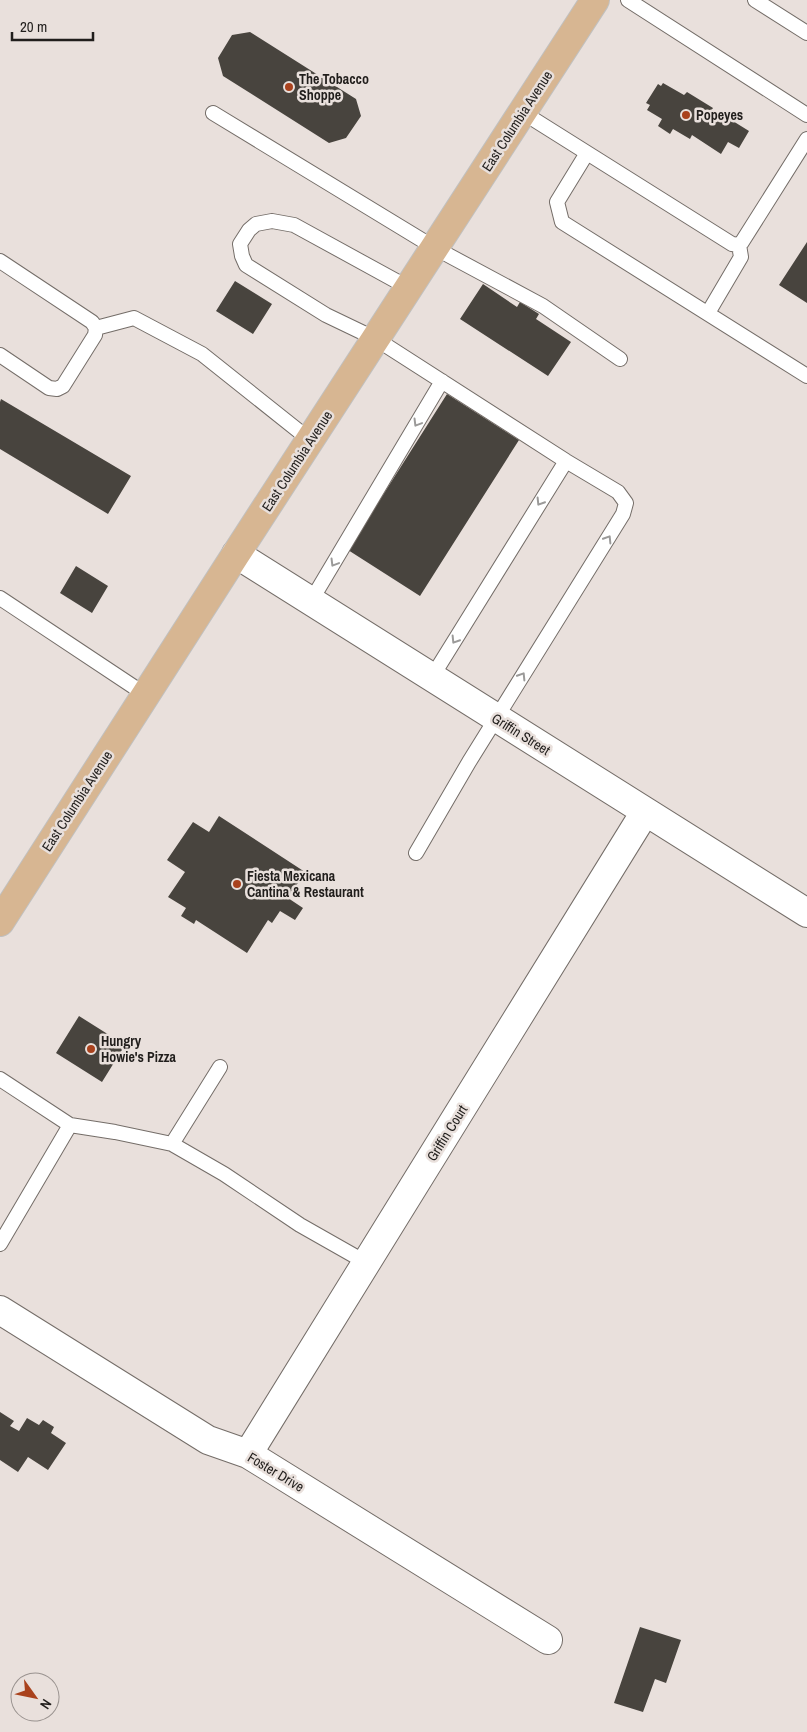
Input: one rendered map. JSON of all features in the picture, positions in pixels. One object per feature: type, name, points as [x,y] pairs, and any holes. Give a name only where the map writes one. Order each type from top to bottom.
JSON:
[{"type":"main road","name":"East Columbia Avenue","points":[[4,907],[146,695],[595,0]]},
{"type":"street","name":"Griffin Street","points":[[236,554],[807,913]]},
{"type":"street","name":"Griffin Court","points":[[248,1454],[645,812]]},
{"type":"street","name":"Foster Drive","points":[[0,1310],[208,1440],[248,1454],[548,1640]]},
{"type":"lane","points":[[628,0],[807,115]]},
{"type":"lane","points":[[755,0],[807,33]]},
{"type":"lane","points":[[522,112],[732,244],[742,242],[807,139]]},
{"type":"lane","points":[[213,113],[434,248],[543,306],[620,359]]},
{"type":"lane","points":[[587,153],[557,202],[562,222],[807,376]]},
{"type":"lane","points":[[409,288],[294,225],[272,220],[256,224],[249,230],[240,244],[246,265],[326,315],[376,339],[566,461],[618,492],[626,503],[623,514],[496,718],[416,853]]},
{"type":"lane","points":[[708,313],[741,257],[739,244]]},
{"type":"lane","points":[[0,261],[92,322],[96,328],[95,335],[63,386],[57,389],[49,388],[0,355]]},
{"type":"lane","points":[[96,328],[134,318],[202,354],[310,440]]},
{"type":"lane","points":[[311,601],[442,381]]},
{"type":"lane","points":[[432,677],[566,461]]},
{"type":"lane","points":[[0,598],[146,695]]},
{"type":"lane","points":[[172,1144],[220,1067]]},
{"type":"lane","points":[[0,1079],[70,1125],[172,1144],[224,1174],[300,1226],[367,1263]]},
{"type":"lane","points":[[0,1244],[70,1125]]},
{"type":"building","name":"The Tobacco Shoppe","points":[[250,32],[356,99],[361,116],[346,138],[329,143],[223,76],[218,58],[232,35]]},
{"type":"building","name":"Popeyes","points":[[663,83],[684,95],[687,92],[713,108],[711,111],[726,121],[728,118],[749,131],[739,148],[728,142],[721,154],[692,135],[690,139],[673,129],[670,134],[658,126],[662,119],[647,110],[650,105],[646,103],[658,84],[661,86]]},
{"type":"building","points":[[807,242],[807,303],[779,285]]},
{"type":"building","points":[[235,281],[272,304],[253,334],[216,311]]},
{"type":"building","points":[[483,284],[517,307],[520,302],[539,314],[536,319],[571,342],[548,376],[460,319]]},
{"type":"building","points":[[447,394],[519,440],[420,596],[348,550]]},
{"type":"building","points":[[1,399],[131,476],[108,514],[0,449]]},
{"type":"building","points":[[76,566],[108,586],[92,613],[60,593]]},
{"type":"building","name":"Fiesta Mexicana Cantina & Restaurant","points":[[219,816],[305,872],[288,898],[303,908],[295,920],[280,911],[272,923],[268,920],[247,953],[196,920],[194,924],[181,916],[186,908],[168,897],[185,872],[167,860],[193,822],[209,832]]},
{"type":"building","name":"Hungry Howie's Pizza","points":[[79,1016],[125,1045],[102,1082],[56,1053]]},
{"type":"building","points":[[0,1412],[14,1421],[10,1426],[19,1431],[27,1418],[39,1425],[43,1420],[54,1427],[51,1433],[66,1443],[48,1470],[28,1457],[18,1472],[0,1460]]},
{"type":"building","points":[[640,1627],[681,1640],[666,1683],[655,1679],[643,1712],[614,1703]]},
{"type":"place","name":"The Tobacco Shoppe","points":[[289,87]]},
{"type":"place","name":"Popeyes","points":[[686,115]]},
{"type":"place","name":"Fiesta Mexicana Cantina & Restaurant","points":[[237,884]]},
{"type":"place","name":"Hungry Howie's Pizza","points":[[91,1049]]}]
